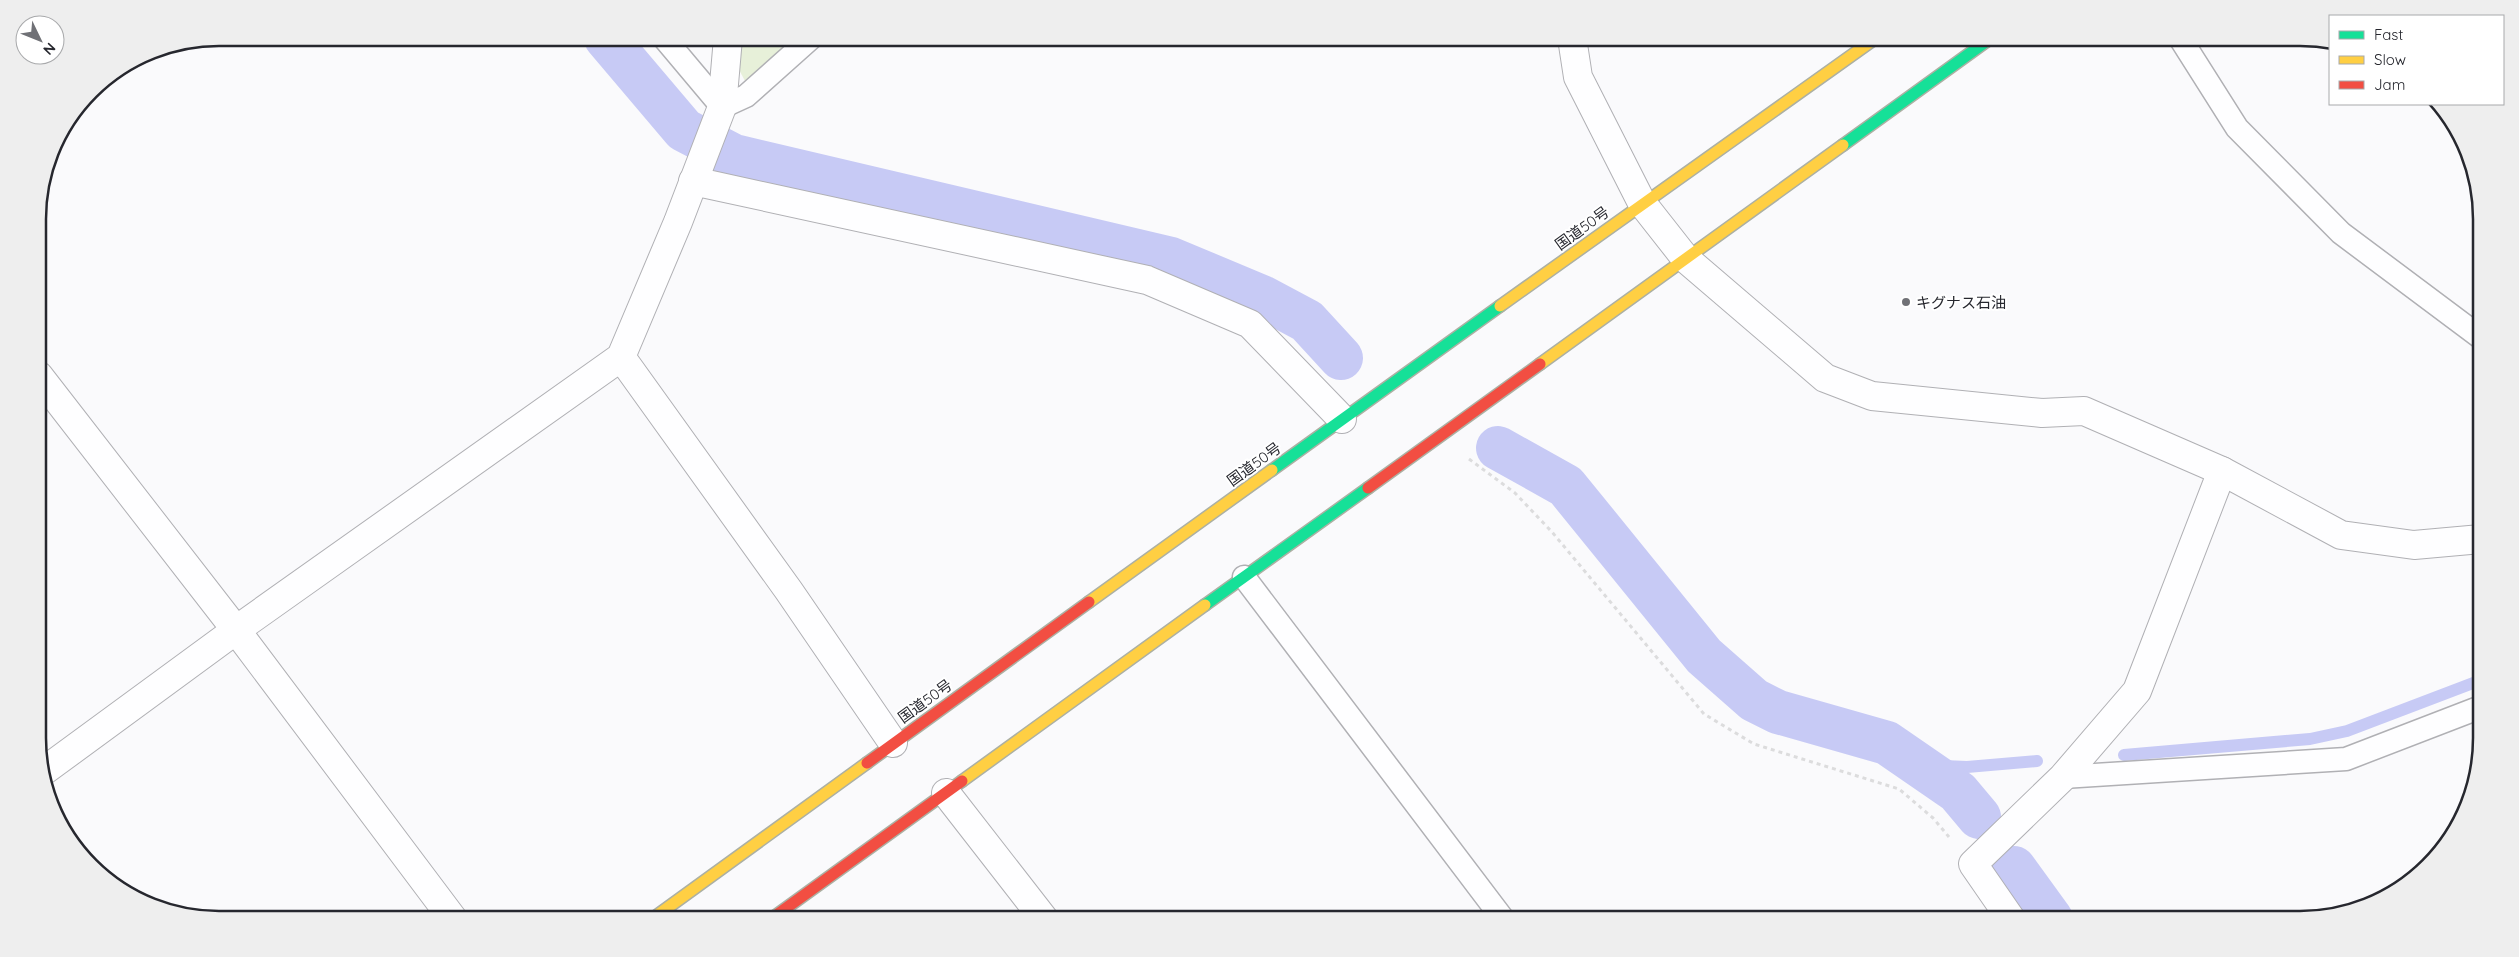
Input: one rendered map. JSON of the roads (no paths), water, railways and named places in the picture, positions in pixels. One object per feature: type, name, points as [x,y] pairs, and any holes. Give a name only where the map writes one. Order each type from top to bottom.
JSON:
[{"type":"highway","name":"国道50号","points":[[663,911],[1642,203],[1864,46]]},
{"type":"highway","points":[[783,911],[1980,46]]},
{"type":"street","points":[[1573,46],[1578,77],[1642,203],[1686,259],[1825,378],[1872,396],[2042,413],[2084,411],[2222,471],[2341,535],[2414,545],[2473,540]]},
{"type":"street","points":[[49,767],[236,630],[621,357],[694,181],[722,107],[727,47]]},
{"type":"street","points":[[694,181],[1148,280],[1250,324],[1342,419]]},
{"type":"street","points":[[621,357],[789,591],[893,743]]},
{"type":"street","points":[[47,386],[236,630],[446,911]]},
{"type":"street","points":[[2005,910],[1973,864],[2063,777],[2137,691],[2222,471]]},
{"type":"street","points":[[946,794],[1037,911]]},
{"type":"lane","points":[[2185,46],[2237,128],[2341,233],[2473,332]]},
{"type":"lane","points":[[671,47],[722,107],[746,96],[802,47]]},
{"type":"lane","points":[[1244,577],[1496,910]]},
{"type":"lane","points":[[2063,777],[2346,759],[2473,710]]},
{"type":"waterway","points":[[613,47],[684,130],[734,156],[1171,259],[1262,297],[1307,321],[1341,358]]},
{"type":"waterway","points":[[1498,448],[1566,486],[1704,656],[1754,700],[1778,712],[1887,743],[1958,792],[1979,817]]},
{"type":"waterway","points":[[2124,755],[2310,739],[2347,731],[2473,683]]},
{"type":"waterway","points":[[1919,765],[1967,767],[2037,761]]},
{"type":"waterway","points":[[2014,868],[2045,910]]},
{"type":"place","name":"キグナス石油","points":[[1906,302]]}]
